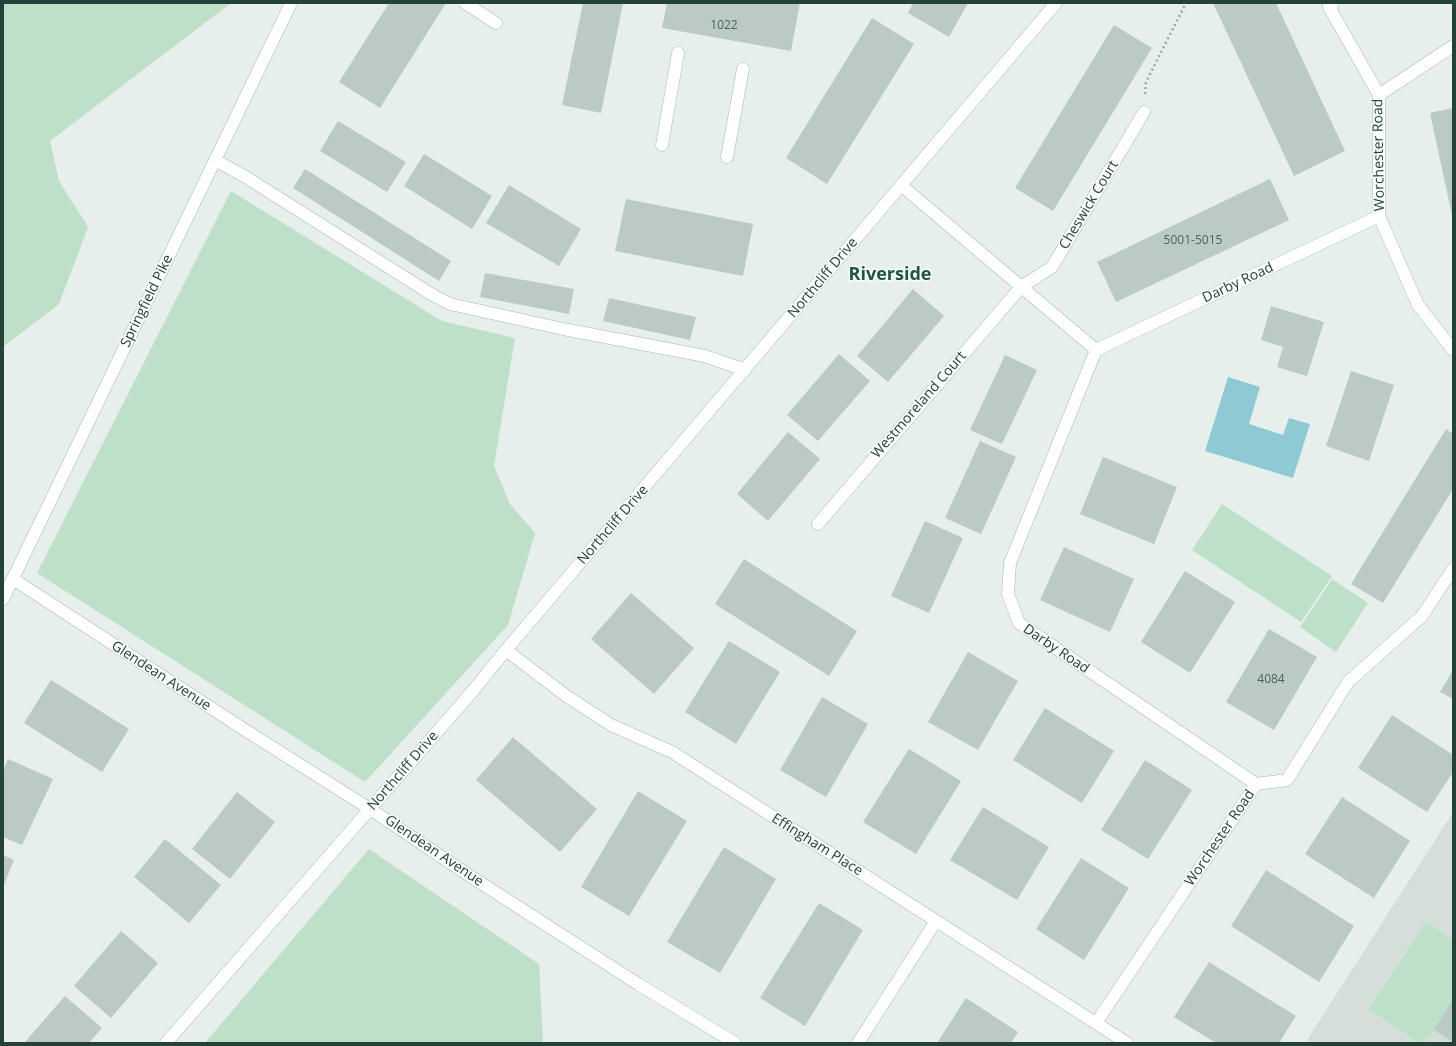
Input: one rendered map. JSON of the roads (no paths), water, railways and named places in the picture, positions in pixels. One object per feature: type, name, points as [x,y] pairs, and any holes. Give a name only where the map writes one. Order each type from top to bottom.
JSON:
[{"type":"street","name":"Springfield Pike","points":[[3,599],[290,3]]},
{"type":"street","points":[[465,3],[496,23]]},
{"type":"street","name":"Northcliff Drive","points":[[166,1043],[471,693],[1056,3]]},
{"type":"street","name":"Worchester Road","points":[[1330,4],[1379,95],[1379,216],[1418,305],[1453,350]]},
{"type":"street","points":[[1379,95],[1453,46]]},
{"type":"street","points":[[662,145],[678,53]]},
{"type":"street","points":[[727,157],[743,69]]},
{"type":"street","name":"Cheswick Court","points":[[1022,287],[1052,268],[1144,112]]},
{"type":"street","points":[[215,160],[244,176],[431,294],[450,304],[563,329],[705,356],[745,370]]},
{"type":"street","points":[[902,186],[1096,350]]},
{"type":"street","name":"Darby Road","points":[[1256,784],[1019,623],[1008,594],[1010,563],[1096,350],[1379,216]]},
{"type":"street","name":"Westmoreland Court","points":[[818,524],[1022,287]]},
{"type":"street","name":"Worchester Road","points":[[1096,1022],[1256,784],[1287,780],[1348,682],[1422,616],[1453,568]]},
{"type":"street","name":"Glendean Avenue","points":[[12,579],[370,809],[544,924],[638,984],[735,1043]]},
{"type":"street","name":"Effingham Place","points":[[506,650],[565,695],[611,725],[672,752],[1128,1043]]},
{"type":"street","points":[[858,1043],[936,921]]},
{"type":"water","points":[[1228,377],[1260,387],[1249,424],[1283,435],[1289,418],[1310,424],[1293,478],[1205,451]]},
{"type":"district","name":"Riverside","points":[[890,275]]}]
